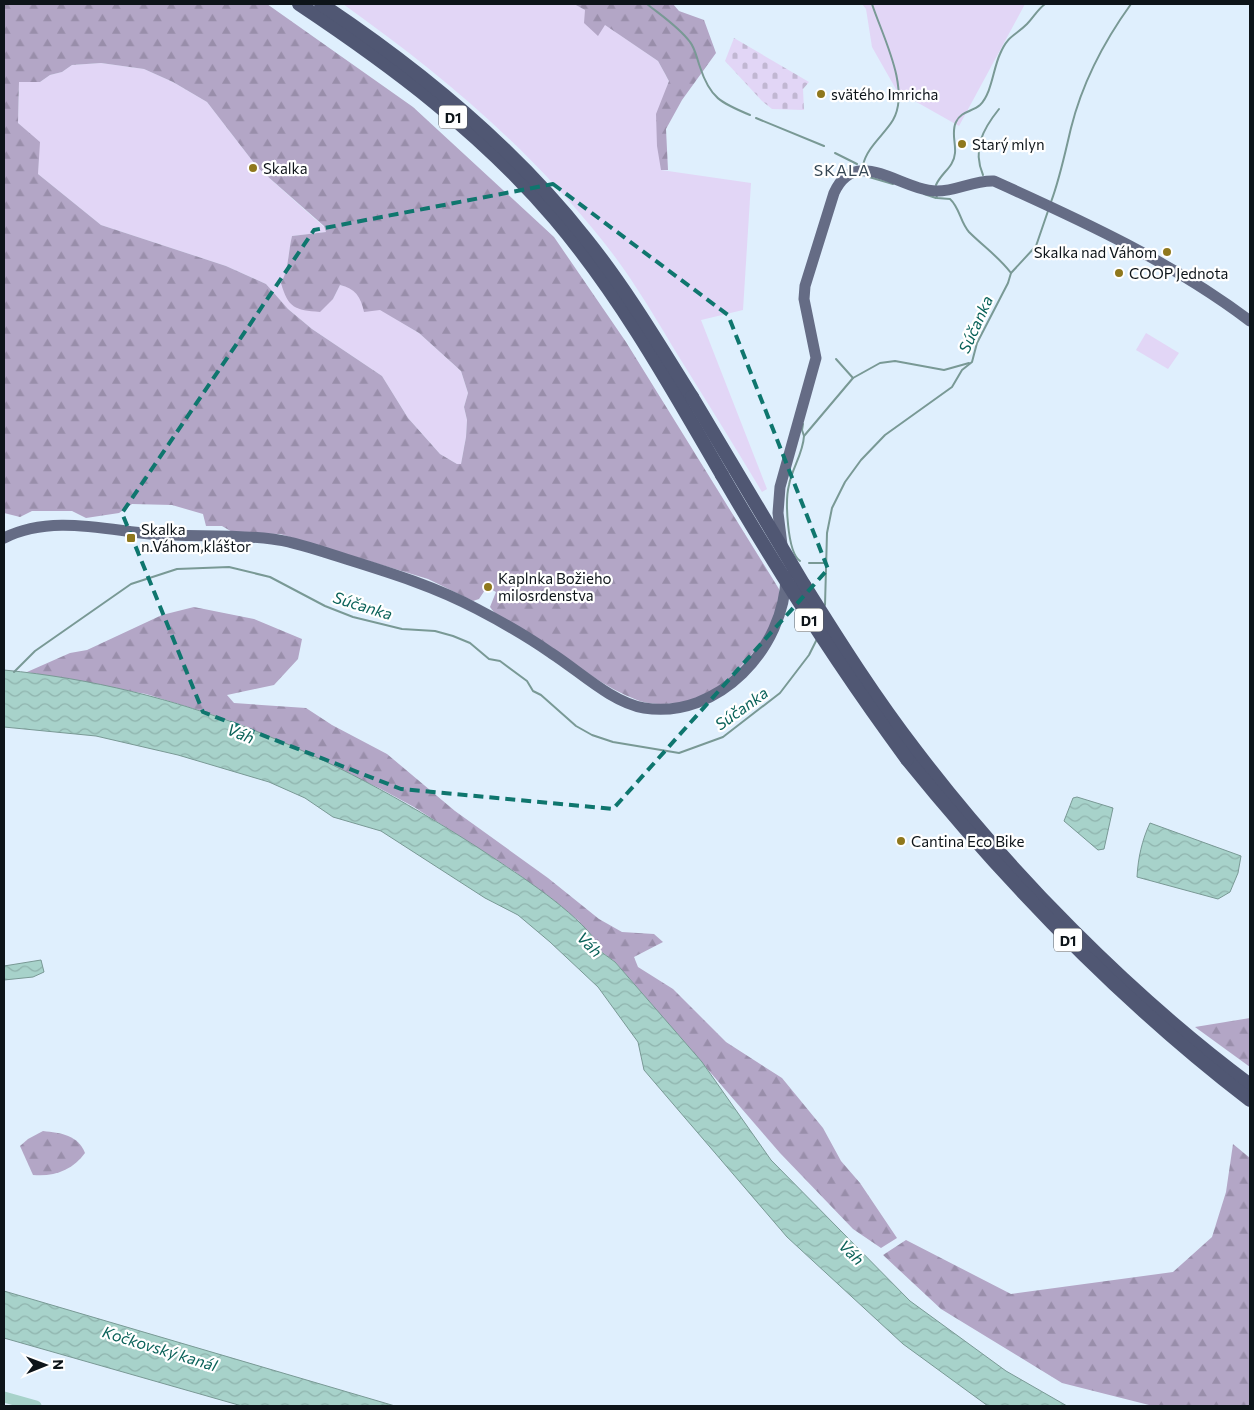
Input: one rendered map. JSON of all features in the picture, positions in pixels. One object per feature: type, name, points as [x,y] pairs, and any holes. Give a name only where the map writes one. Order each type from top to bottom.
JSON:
[{"type":"highway","name":"D1","points":[[299,4],[377,57],[457,120],[508,168],[554,219],[585,256],[639,335],[820,637],[993,862],[1056,928],[1149,1016],[1250,1100]]},
{"type":"highway","name":"D1","points":[[321,4],[384,48],[465,112],[515,158],[586,239],[615,277],[657,341],[819,610],[879,700],[911,755],[1056,912],[1156,1007],[1250,1085]]},
{"type":"main road","points":[[4,538],[28,528],[54,525],[180,536],[260,537],[300,544],[399,575],[476,608],[550,652],[614,696],[631,705],[666,709],[700,703],[730,684],[749,664],[771,631],[783,600],[785,568],[779,522],[778,496],[816,358],[804,299],[805,286],[834,194],[844,177],[861,170],[934,191],[983,181],[994,181],[1055,208],[1158,260],[1250,321]]},
{"type":"highlighted area","points":[[553,184],[728,315],[828,569],[613,809],[401,789],[203,712],[122,513],[314,230]]},
{"type":"green space","points":[[4,4],[267,4],[413,107],[554,237],[626,342],[779,589],[778,606],[763,640],[748,659],[723,684],[704,697],[697,699],[671,704],[652,703],[637,700],[614,689],[542,642],[502,619],[490,607],[496,592],[487,587],[479,599],[473,601],[428,579],[280,534],[234,533],[222,526],[206,526],[203,514],[172,505],[132,504],[119,513],[86,518],[72,511],[32,511],[20,517],[4,513]],"holes":[[[101,63],[144,69],[173,82],[207,102],[258,168],[324,226],[326,232],[292,236],[287,266],[281,283],[290,303],[299,309],[320,312],[333,299],[340,285],[345,286],[356,294],[364,312],[380,310],[419,333],[461,371],[468,393],[464,407],[467,420],[461,464],[457,464],[440,454],[408,418],[382,376],[312,329],[288,309],[266,284],[226,266],[101,225],[38,174],[40,142],[18,123],[19,82],[40,82],[72,65]]]},
{"type":"green space","points":[[343,4],[574,4],[585,10],[598,35],[604,24],[658,61],[669,81],[665,93],[661,170],[751,183],[743,310],[701,320],[767,489],[762,492],[633,282],[573,205],[512,142],[448,84]]},
{"type":"green space","points":[[574,4],[673,4],[679,11],[704,20],[716,53],[682,100],[666,129],[668,170],[661,170],[657,146],[656,114],[669,81],[658,61],[605,25],[598,36],[584,23],[585,10]]},
{"type":"green space","points":[[862,4],[1025,4],[959,126],[897,91],[872,47],[866,9]]},
{"type":"green space","points":[[734,38],[809,82],[803,89],[804,110],[772,109],[762,101],[725,61]]},
{"type":"green space","points":[[101,63],[144,69],[173,82],[207,102],[258,168],[324,227],[326,232],[292,236],[287,266],[281,283],[333,299],[340,285],[350,287],[361,298],[419,333],[461,371],[468,393],[464,407],[467,420],[461,464],[457,464],[440,454],[408,418],[382,376],[312,329],[288,309],[266,284],[226,266],[101,225],[38,174],[39,142],[18,123],[19,82],[40,82],[72,65]]},
{"type":"green space","points":[[1146,333],[1179,353],[1168,369],[1136,350]]},
{"type":"green space","points":[[194,607],[254,619],[302,639],[298,659],[274,685],[227,695],[234,703],[306,708],[332,725],[387,754],[455,811],[548,878],[599,919],[622,932],[654,934],[663,942],[634,957],[638,967],[673,989],[726,1042],[782,1078],[823,1128],[841,1161],[860,1183],[897,1238],[881,1248],[853,1229],[780,1153],[615,962],[589,942],[579,921],[514,871],[414,807],[381,789],[242,725],[146,694],[27,672],[70,653],[87,650],[162,615]]},
{"type":"green space","points":[[1250,1018],[1250,1067],[1195,1027]]},
{"type":"green space","points":[[43,1131],[68,1136],[78,1142],[85,1153],[75,1164],[62,1171],[48,1175],[33,1175],[20,1146]]},
{"type":"green space","points":[[1233,1144],[1250,1158],[1250,1405],[1153,1406],[1062,1383],[941,1309],[883,1255],[906,1240],[1011,1294],[1173,1272],[1212,1237],[1226,1192]]},
{"type":"water","name":"Váh","points":[[4,670],[69,679],[132,691],[192,708],[251,729],[309,754],[366,782],[477,847],[522,877],[569,912],[593,937],[589,939],[589,943],[615,962],[702,1062],[771,1160],[910,1301],[1006,1371],[1067,1406],[988,1406],[903,1344],[787,1237],[644,1070],[638,1042],[598,987],[518,915],[485,898],[381,831],[333,817],[305,798],[269,782],[178,755],[96,736],[4,727]]},
{"type":"water","points":[[1077,797],[1113,808],[1104,849],[1098,850],[1064,821],[1073,798]]},
{"type":"water","points":[[1150,823],[1241,856],[1238,873],[1230,892],[1218,899],[1137,877],[1141,849]]},
{"type":"water","points":[[41,960],[44,972],[33,977],[4,980],[4,966]]},
{"type":"water","name":"Kočkovský kanál","points":[[4,1291],[395,1406],[242,1406],[4,1338]]},
{"type":"waterway","points":[[647,4],[676,27],[690,42],[695,50],[708,86],[713,93],[724,103],[750,115]]},
{"type":"waterway","points":[[863,165],[868,152],[893,120],[898,107],[899,93],[893,62],[872,4]]},
{"type":"waterway","points":[[936,185],[954,158],[954,130],[958,118],[980,105],[984,100],[1006,43],[1045,4]]},
{"type":"waterway","name":"Súčanka","points":[[1051,202],[1081,95],[1103,47],[1131,4]]},
{"type":"waterway","points":[[983,175],[980,166],[979,148],[988,124],[999,109]]},
{"type":"waterway","points":[[756,118],[824,146]]},
{"type":"waterway","points":[[835,153],[857,164]]},
{"type":"waterway","points":[[869,177],[893,184]]},
{"type":"waterway","points":[[924,194],[936,198]]},
{"type":"waterway","points":[[936,194],[937,198],[950,199],[969,232],[1011,273]]},
{"type":"waterway","name":"Súčanka","points":[[825,605],[827,533],[832,508],[845,482],[861,460],[885,435],[952,387],[962,370],[972,362],[977,343],[1008,283],[1011,273],[1036,246],[1048,211]]},
{"type":"waterway","points":[[836,359],[853,378]]},
{"type":"waterway","points":[[800,561],[792,547],[788,525],[787,502],[790,479],[802,449],[804,436],[853,378],[880,363],[895,361],[944,370],[969,363]]},
{"type":"waterway","points":[[803,424],[804,436]]},
{"type":"waterway","points":[[809,563],[825,563]]},
{"type":"waterway","name":"Súčanka","points":[[14,672],[35,651],[131,584],[177,569],[229,567],[270,577],[325,606],[353,617],[402,629],[435,631],[470,643],[489,659],[500,661],[527,681],[533,691],[541,695],[576,726],[592,735],[613,742],[679,753],[723,737],[780,693],[809,655],[817,639]]},
{"type":"waterway","points":[[4,1397],[36,1406]]},
{"type":"place","name":"svätého Imricha","points":[[821,94]]},
{"type":"place","name":"Starý mlyn","points":[[962,144]]},
{"type":"place","name":"Skalka","points":[[253,168]]},
{"type":"place","name":"Skalka nad Váhom","points":[[1167,252]]},
{"type":"place","name":"COOP Jednota","points":[[1119,273]]},
{"type":"place","name":"Skalka n.Váhom,kláštor","points":[[131,538]]},
{"type":"place","name":"Kaplnka Božieho milosrdenstva","points":[[488,587]]},
{"type":"place","name":"Cantina Eco Bike","points":[[901,841]]},
{"type":"district","name":"SKALA","points":[[842,169]]}]
